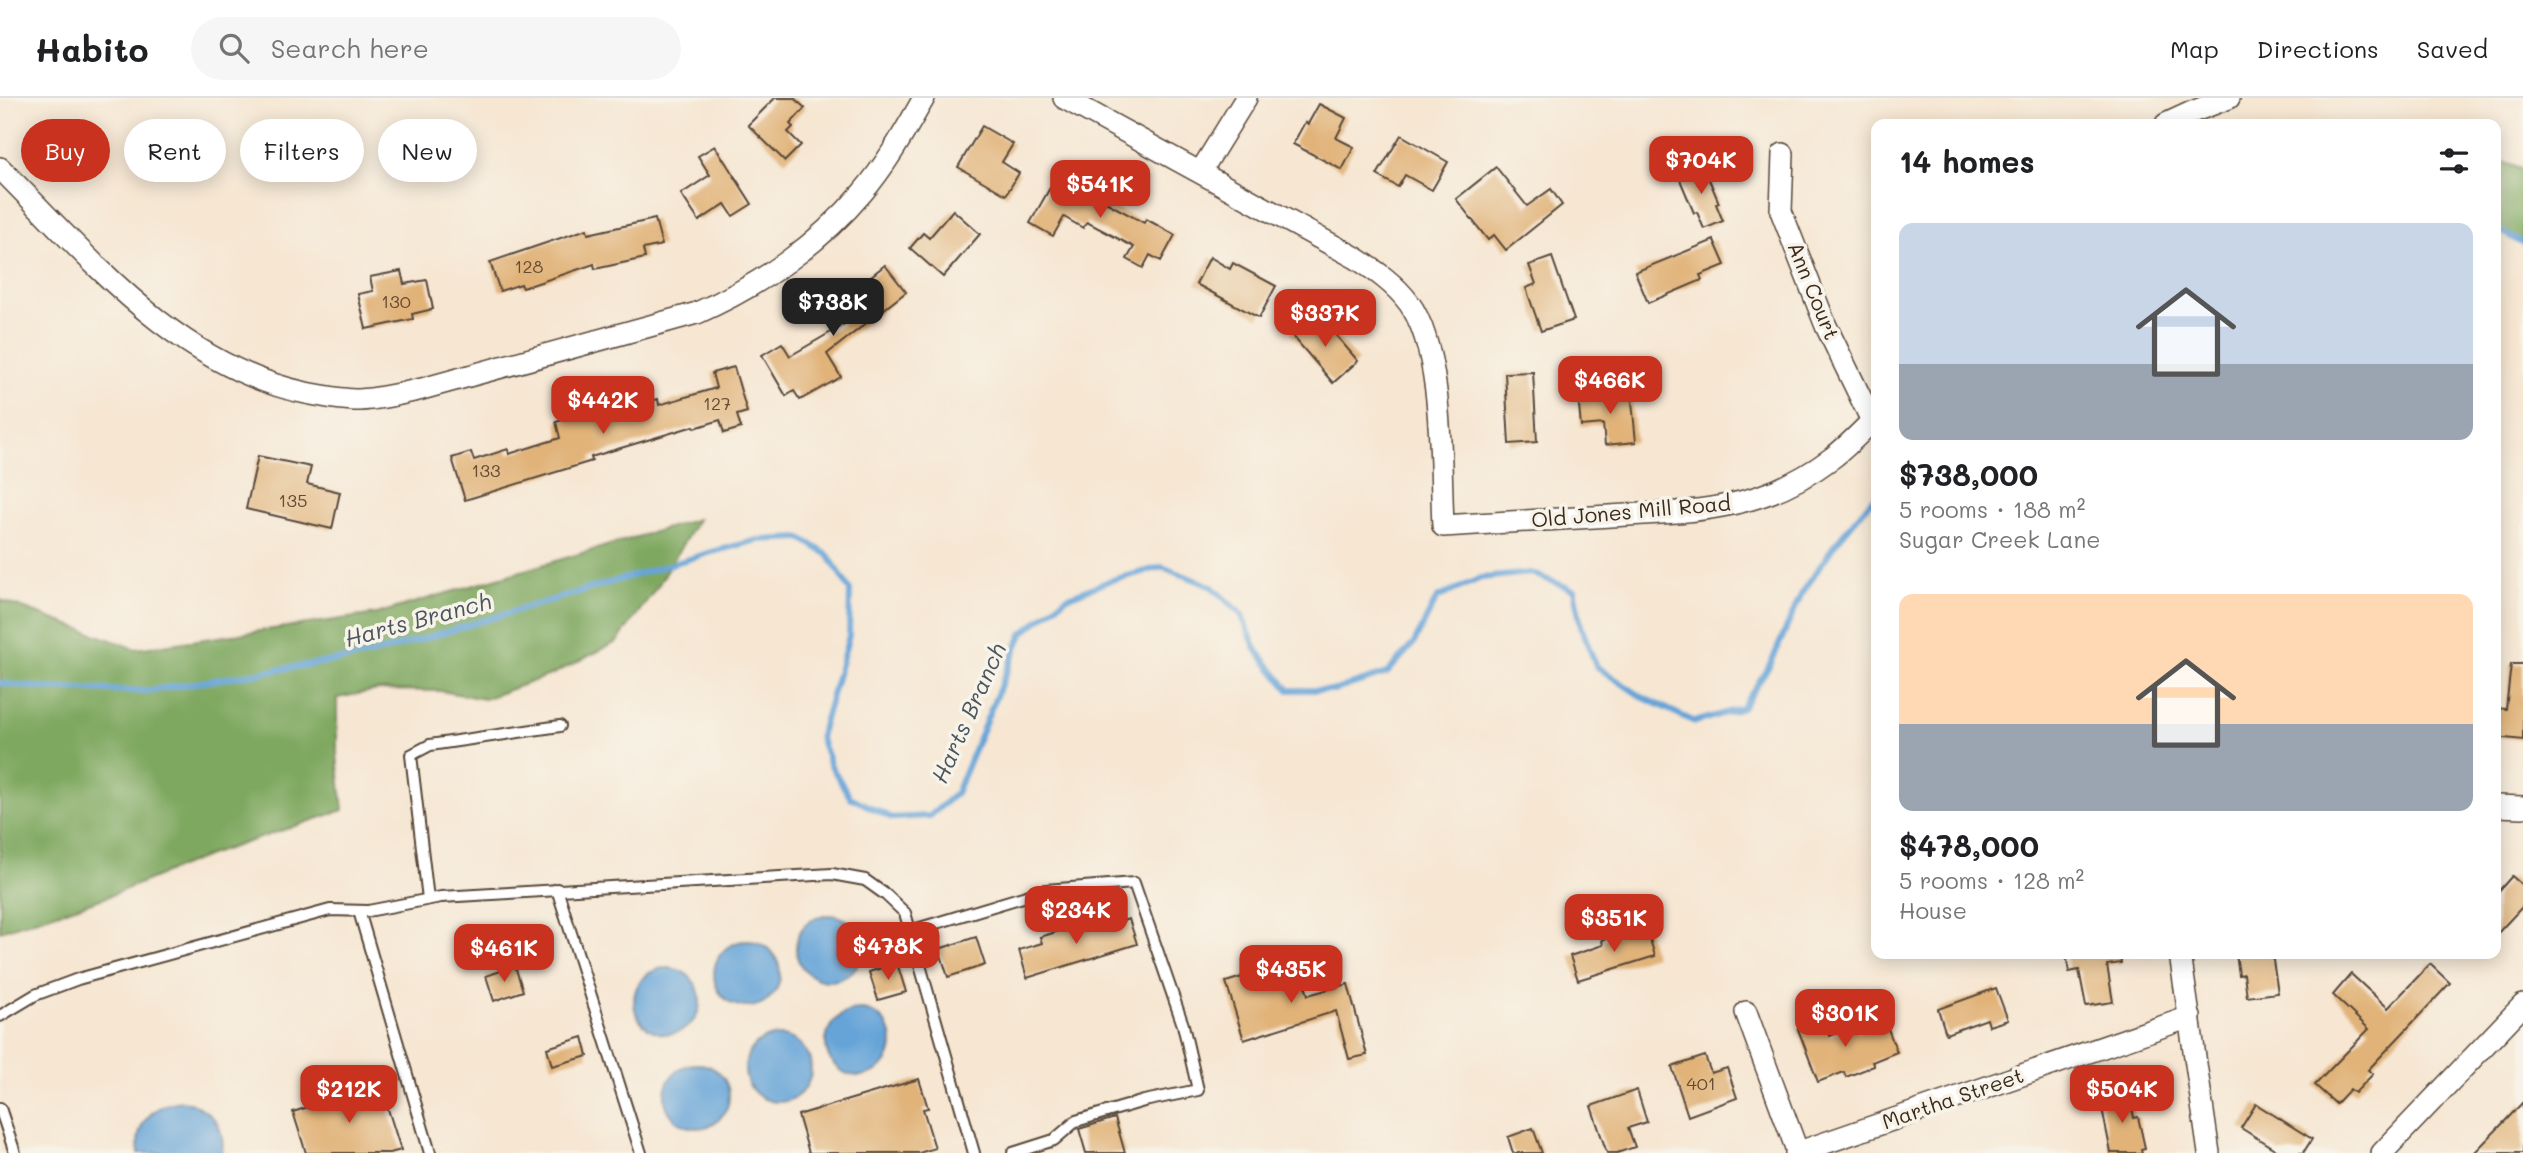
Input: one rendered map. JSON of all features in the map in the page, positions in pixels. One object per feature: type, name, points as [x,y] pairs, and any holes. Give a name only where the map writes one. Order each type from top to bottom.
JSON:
[{"type":"street","points":[[0,168],[121,291],[187,341],[219,361],[284,388],[357,400],[422,389],[697,313],[726,301],[788,260],[841,215],[884,165],[924,98]]},
{"type":"street","points":[[1064,98],[1201,172],[1246,98]]},
{"type":"street","points":[[2176,119],[2229,98]]},
{"type":"street","name":"Ann Court","points":[[1783,155],[1781,211],[1826,326],[1871,413]]},
{"type":"street","name":"Old Jones Mill Road","points":[[1201,172],[1356,258],[1394,285],[1410,304],[1422,325],[1430,352],[1435,385],[1443,526],[1677,512],[1714,509],[1741,503],[1773,493],[1807,475],[1834,456],[1871,422]]},
{"type":"street","points":[[2501,806],[2523,807]]},
{"type":"street","points":[[2181,959],[2209,1153]]},
{"type":"street","points":[[2382,1153],[2523,1005]]},
{"type":"street","points":[[1746,1012],[1797,1153]]},
{"type":"street","name":"Martha Street","points":[[1797,1153],[2190,1017]]},
{"type":"lane","points":[[428,899],[411,755],[430,745],[561,726]]},
{"type":"lane","points":[[0,1016],[36,995],[78,979],[330,910],[359,911],[428,899],[557,889],[832,874],[864,880],[886,895],[905,913],[974,1153]]},
{"type":"lane","points":[[910,931],[1046,890],[1134,883],[1183,1024],[1198,1090],[1144,1101],[1076,1121],[1054,1140],[1013,1153]]},
{"type":"lane","points":[[557,889],[641,1153]]},
{"type":"lane","points":[[359,911],[430,1153]]},
{"type":"lane","points":[[0,1108],[15,1153]]},
{"type":"green space","points":[[2501,161],[2523,170],[2523,244],[2501,231]]},
{"type":"green space","points":[[698,519],[659,584],[617,642],[553,674],[484,699],[441,691],[378,690],[337,698],[337,755],[343,810],[209,855],[104,898],[0,931],[0,600],[136,649],[376,614]]},
{"type":"water","points":[[829,915],[852,925],[862,948],[852,971],[829,981],[806,971],[796,948],[806,925]]},
{"type":"water","points":[[747,941],[770,951],[780,974],[770,997],[747,1007],[724,997],[714,974],[724,951]]},
{"type":"water","points":[[667,968],[690,978],[700,1001],[690,1024],[667,1034],[644,1024],[634,1001],[644,978]]},
{"type":"water","points":[[859,1010],[882,1020],[892,1043],[882,1066],[859,1076],[836,1066],[826,1043],[836,1020]]},
{"type":"water","points":[[778,1036],[801,1046],[811,1069],[801,1092],[778,1102],[755,1092],[745,1069],[755,1046]]},
{"type":"water","points":[[691,1064],[703,1064],[720,1073],[727,1084],[727,1108],[720,1119],[703,1128],[691,1128],[679,1123],[670,1114],[665,1102],[665,1090],[670,1078],[679,1069]]},
{"type":"water","points":[[182,1101],[200,1108],[214,1119],[221,1134],[222,1153],[139,1153],[140,1133],[148,1117],[163,1106]]},
{"type":"building","points":[[775,98],[794,98],[805,108],[790,124],[793,127],[788,132],[801,145],[785,161],[748,125]]},
{"type":"building","points":[[1319,104],[1346,118],[1336,138],[1354,147],[1342,170],[1293,144]]},
{"type":"building","points":[[982,126],[1013,144],[1002,162],[1019,173],[1006,195],[958,167]]},
{"type":"building","points":[[1401,135],[1448,162],[1432,190],[1405,175],[1398,187],[1377,175]]},
{"type":"building","points":[[715,146],[752,204],[733,216],[725,204],[699,221],[681,194],[710,175],[698,156]]},
{"type":"building","points":[[1703,165],[1719,203],[1716,204],[1723,221],[1704,229],[1678,175]]},
{"type":"building","points":[[1496,167],[1527,206],[1551,189],[1562,205],[1506,250],[1494,235],[1488,240],[1456,199]]},
{"type":"building","points":[[1059,172],[1144,223],[1146,219],[1175,235],[1161,261],[1150,255],[1143,268],[1127,259],[1134,247],[1087,222],[1083,228],[1064,217],[1053,236],[1030,223]]},
{"type":"building","points":[[953,210],[980,234],[943,277],[910,248],[923,233],[929,238]]},
{"type":"building","points":[[655,219],[662,245],[643,249],[645,258],[595,269],[594,264],[523,288],[521,284],[500,291],[490,262],[587,229],[588,234]]},
{"type":"building","points":[[1714,240],[1725,265],[1700,275],[1702,280],[1648,303],[1635,272]]},
{"type":"building","points":[[1210,257],[1230,269],[1233,263],[1276,286],[1259,318],[1196,284]]},
{"type":"building","points":[[1552,257],[1574,320],[1541,331],[1526,288],[1536,284],[1529,265]]},
{"type":"building","points":[[885,265],[906,292],[827,354],[841,377],[800,400],[794,391],[786,396],[762,355],[782,343],[790,356],[843,325],[833,313],[850,300],[846,296]]},
{"type":"building","points":[[401,271],[404,284],[427,280],[433,309],[412,314],[413,319],[366,329],[358,294],[373,291],[370,277]]},
{"type":"building","points":[[1309,318],[1321,332],[1328,326],[1358,361],[1333,383],[1290,333]]},
{"type":"building","points":[[734,367],[747,412],[737,415],[741,428],[724,433],[720,420],[695,428],[694,426],[591,457],[592,461],[465,500],[452,458],[471,452],[474,460],[508,449],[509,454],[560,438],[556,422],[622,402],[624,409],[658,399],[659,405],[716,388],[712,373]]},
{"type":"building","points":[[1533,372],[1537,442],[1509,444],[1505,373]]},
{"type":"building","points":[[1631,391],[1636,442],[1605,445],[1603,424],[1581,426],[1578,396]]},
{"type":"building","points":[[258,456],[311,467],[307,484],[340,492],[332,529],[246,509]]},
{"type":"building","points":[[2511,664],[2523,664],[2523,740],[2501,738],[2501,708],[2506,709]]},
{"type":"building","points":[[2512,876],[2523,886],[2523,906],[2501,930],[2501,888]]},
{"type":"building","points":[[1129,919],[1137,944],[1027,978],[1019,950],[1042,943],[1040,937],[1092,921],[1095,929]]},
{"type":"building","points":[[1646,926],[1655,956],[1578,980],[1570,956],[1603,945],[1602,940]]},
{"type":"building","points":[[976,937],[985,965],[948,977],[939,949]]},
{"type":"building","points":[[2067,959],[2121,959],[2121,963],[2107,965],[2113,1002],[2086,1006],[2079,970],[2069,972]]},
{"type":"building","points":[[2237,959],[2273,959],[2278,993],[2247,997],[2244,974],[2239,975]]},
{"type":"building","points":[[1297,960],[1308,995],[1348,984],[1367,1055],[1349,1059],[1336,1011],[1244,1040],[1226,982]]},
{"type":"building","points":[[897,963],[906,992],[878,1000],[869,972]]},
{"type":"building","points":[[2430,964],[2450,983],[2368,1070],[2373,1074],[2355,1093],[2350,1089],[2336,1104],[2315,1085],[2369,1029],[2333,995],[2351,974],[2388,1008]]},
{"type":"building","points":[[515,966],[523,991],[494,1001],[486,976]]},
{"type":"building","points":[[1996,988],[2008,1020],[1989,1026],[1987,1019],[1946,1034],[1938,1009]]},
{"type":"building","points":[[1824,1020],[1830,1036],[1856,1026],[1858,1031],[1885,1021],[1897,1052],[1872,1062],[1874,1066],[1846,1077],[1844,1072],[1818,1082],[1798,1029]]},
{"type":"building","points":[[583,1037],[588,1056],[552,1066],[547,1048]]},
{"type":"building","points":[[1705,1056],[1711,1073],[1727,1068],[1737,1098],[1688,1116],[1672,1067]]},
{"type":"building","points":[[919,1079],[928,1108],[923,1109],[935,1148],[919,1153],[809,1153],[798,1115]]},
{"type":"building","points":[[380,1084],[401,1150],[390,1153],[306,1153],[293,1112]]},
{"type":"building","points":[[1637,1090],[1647,1122],[1628,1128],[1635,1147],[1607,1153],[1591,1106]]},
{"type":"building","points":[[2129,1092],[2134,1118],[2138,1117],[2145,1148],[2141,1149],[2142,1153],[2111,1153],[2100,1098]]},
{"type":"building","points":[[2523,1102],[2523,1153],[2474,1153],[2507,1119]]},
{"type":"building","points":[[2256,1104],[2312,1139],[2303,1153],[2281,1153],[2241,1128]]},
{"type":"building","points":[[1115,1118],[1125,1153],[1086,1153],[1079,1129]]},
{"type":"building","points":[[1533,1128],[1542,1153],[1513,1153],[1508,1137]]},
{"type":"waterway","name":"Harts Branch","points":[[2501,231],[2523,244]]},
{"type":"waterway","name":"Harts Branch","points":[[0,683],[43,688],[146,691],[369,655],[712,552],[758,540],[801,538],[828,555],[850,590],[849,636],[820,737],[831,766],[850,797],[892,818],[930,816],[956,793],[1022,634],[1066,598],[1112,580],[1162,567],[1211,586],[1241,614],[1257,651],[1289,690],[1335,690],[1387,673],[1414,643],[1437,598],[1481,578],[1531,573],[1574,590],[1581,626],[1596,666],[1642,697],[1695,722],[1742,708],[1771,663],[1801,595],[1835,544],[1871,501]]}]
